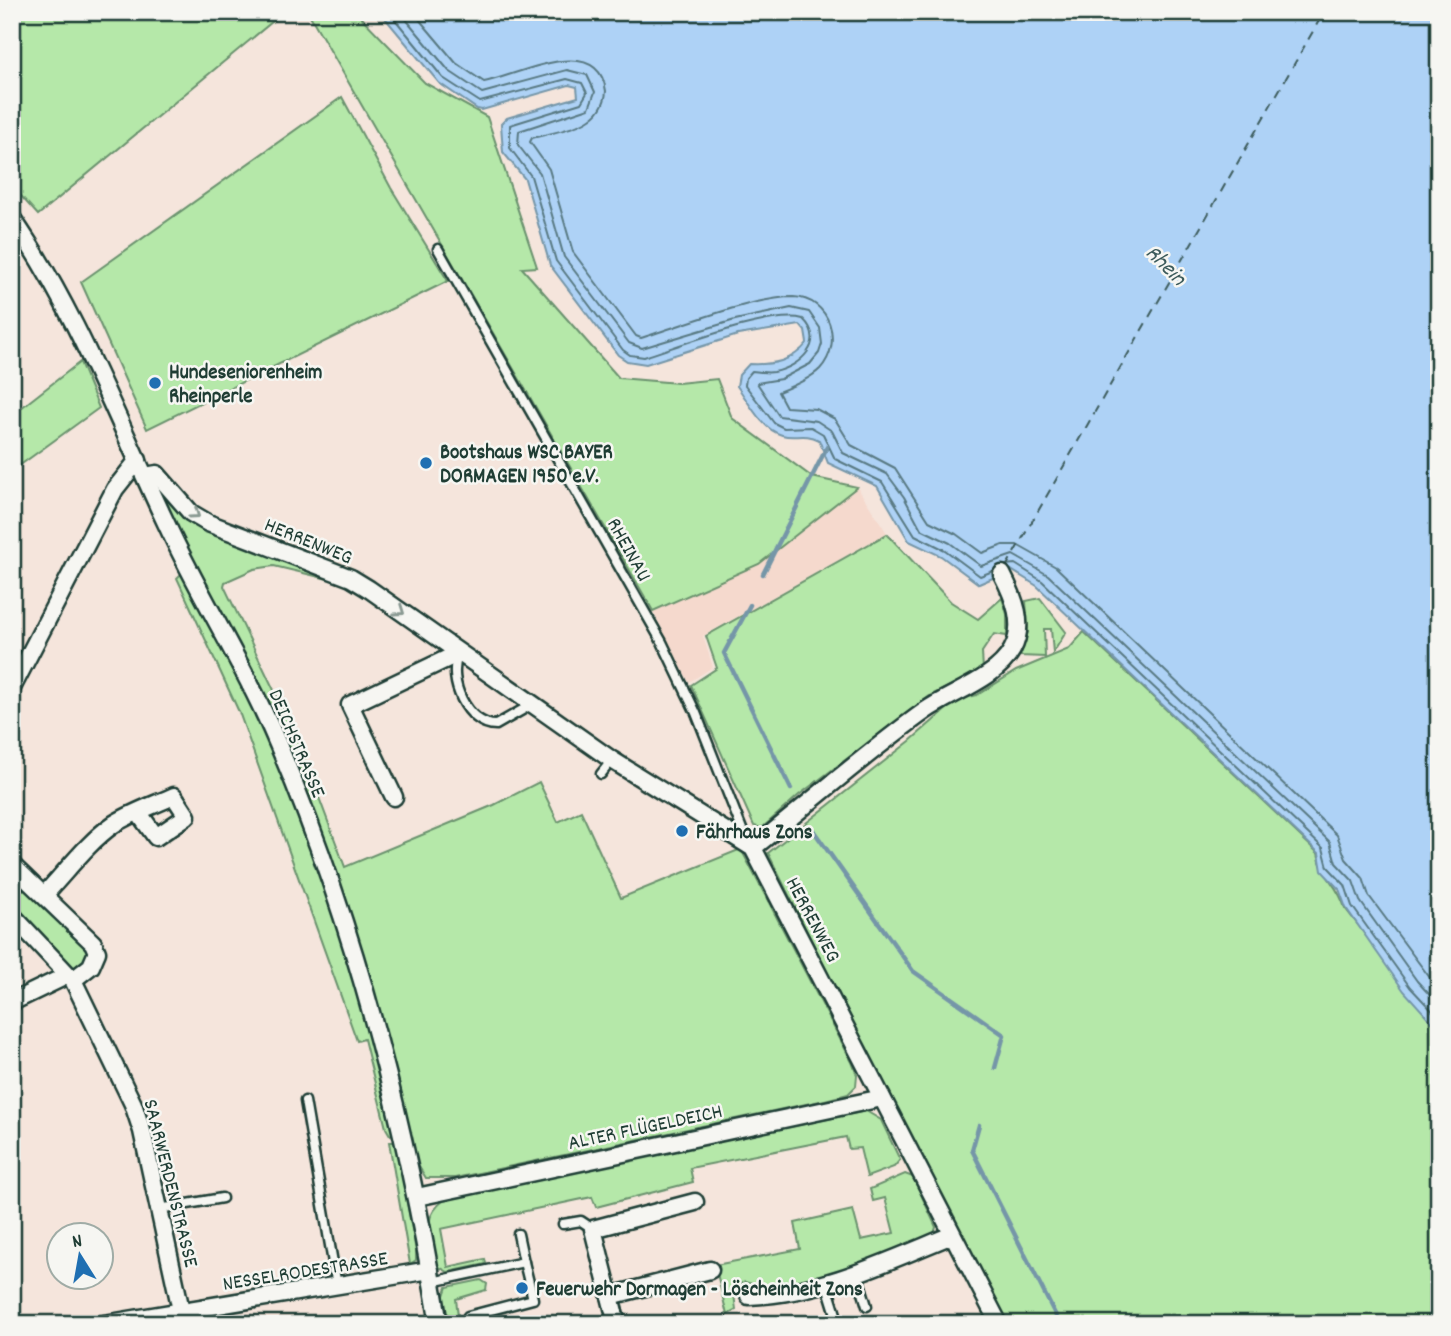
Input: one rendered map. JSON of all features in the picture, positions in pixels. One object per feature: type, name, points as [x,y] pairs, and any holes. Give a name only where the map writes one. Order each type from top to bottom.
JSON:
[{"type":"street","name":"DEICHSTRASSE","points":[[12,218],[54,284],[188,569],[258,698],[295,785],[367,994],[388,1068],[417,1197],[439,1324]]},
{"type":"street","points":[[12,688],[115,489],[138,460]]},
{"type":"street","name":"HERRENWEG","points":[[145,476],[157,474],[191,513],[208,523],[351,578],[612,760],[750,845],[999,1324]]},
{"type":"street","points":[[750,845],[924,712],[960,688],[990,674],[1007,658],[1017,639],[1018,619],[1013,596],[1002,575]]},
{"type":"street","points":[[394,797],[349,705],[459,653]]},
{"type":"street","points":[[44,895],[107,830],[138,812]]},
{"type":"street","points":[[12,865],[93,943],[97,952],[91,966],[71,978],[12,1002]]},
{"type":"street","name":"SAARWERDENSTRASSE","points":[[12,915],[71,978],[132,1104],[183,1317]]},
{"type":"street","name":"ALTER FLÜGELDEICH","points":[[417,1197],[882,1098]]},
{"type":"street","points":[[617,1324],[593,1229],[695,1202]]},
{"type":"street","points":[[749,1296],[777,1295],[857,1273],[952,1235]]},
{"type":"street","points":[[610,1296],[710,1270]]},
{"type":"street","name":"NESSELRODESTRASSE","points":[[104,1324],[183,1317],[337,1286],[431,1276]]},
{"type":"lane","name":"RHEINAU","points":[[438,249],[662,642],[696,713],[750,845]]},
{"type":"lane","points":[[459,653],[454,665],[454,675],[470,714],[477,721],[496,725],[531,705]]},
{"type":"lane","points":[[601,775],[612,760]]},
{"type":"lane","points":[[305,1101],[337,1286]]},
{"type":"lane","points":[[159,1209],[222,1198]]},
{"type":"lane","points":[[563,1224],[581,1221],[593,1229]]},
{"type":"lane","points":[[468,1315],[533,1299],[518,1234]]},
{"type":"lane","points":[[431,1276],[524,1262]]},
{"type":"lane","points":[[857,1273],[867,1306]]},
{"type":"lane","points":[[826,1282],[839,1324]]},
{"type":"shaded area","points":[[857,487],[887,533],[703,636],[713,667],[689,682],[653,611],[759,564]]},
{"type":"green space","points":[[12,12],[284,12],[38,215],[12,186]]},
{"type":"green space","points":[[308,12],[356,12],[425,83],[487,117],[537,267],[522,268],[619,378],[678,383],[717,379],[732,418],[812,477],[857,487],[759,564],[653,611]]},
{"type":"green space","points":[[342,97],[391,188],[448,281],[147,429],[81,282]]},
{"type":"green space","points":[[80,362],[99,408],[12,471],[12,415]]},
{"type":"green space","points":[[155,483],[170,497],[353,585],[274,566],[254,569],[225,582],[224,586],[296,736],[345,867],[494,805],[539,782],[558,822],[581,811],[621,898],[741,849],[852,1062],[857,1075],[856,1086],[848,1094],[825,1100],[455,1178],[426,1178],[414,1159],[350,929],[200,579]]},
{"type":"green space","points":[[887,534],[951,602],[978,619],[1002,598],[1007,614],[1007,636],[994,634],[982,652],[983,670],[931,695],[799,795],[762,828],[754,826],[691,685],[717,668],[706,636]]},
{"type":"green space","points":[[181,574],[253,705],[311,844],[358,988],[395,1133],[390,1135],[364,1039],[357,1041],[239,712],[177,578]]},
{"type":"green space","points":[[1040,598],[1066,632],[1053,653],[1051,629],[1044,629],[1045,657],[1020,656],[1028,632],[1026,601]]},
{"type":"green space","points":[[1084,632],[1318,853],[1323,868],[1345,908],[1439,1030],[1439,1324],[1143,1324],[1138,1319],[1133,1324],[1009,1324],[902,1122],[768,853],[910,741],[957,700],[977,695],[1016,671],[1069,649]]},
{"type":"green space","points":[[12,875],[90,949],[89,961],[75,970],[70,968],[12,904]]},
{"type":"green space","points":[[866,1111],[881,1120],[900,1160],[894,1167],[867,1177],[860,1148],[849,1149],[846,1137],[690,1168],[693,1182],[596,1207],[592,1197],[441,1229],[448,1267],[485,1259],[486,1264],[448,1272],[436,1265],[429,1237],[429,1221],[445,1199]]},
{"type":"green space","points":[[389,1142],[396,1142],[416,1251],[416,1260],[410,1264]]},
{"type":"green space","points":[[905,1174],[913,1177],[936,1227],[934,1234],[878,1260],[777,1291],[745,1282],[733,1286],[736,1310],[727,1315],[715,1265],[800,1249],[795,1223],[853,1210],[861,1240],[894,1233],[885,1198],[873,1201],[870,1189]]},
{"type":"green space","points":[[481,1280],[487,1284],[486,1290],[456,1299],[459,1324],[446,1324],[442,1301],[447,1287]]},
{"type":"water","name":"Rhein","points":[[380,12],[1439,12],[1439,1030],[1404,991],[1346,908],[1339,889],[1322,871],[1319,853],[1037,586],[1011,570],[979,584],[941,556],[909,541],[877,486],[828,463],[819,440],[809,436],[782,435],[762,421],[737,386],[739,375],[749,364],[781,361],[795,354],[807,343],[805,331],[800,325],[738,335],[646,364],[627,361],[618,355],[550,265],[525,179],[503,152],[501,124],[507,118],[578,97],[577,87],[569,85],[482,110],[477,109],[439,83]]},
{"type":"waterway","points":[[763,574],[827,447]]},
{"type":"waterway","points":[[750,605],[724,653],[791,789]]},
{"type":"waterway","points":[[813,830],[913,971],[1004,1035],[995,1068]]},
{"type":"waterway","points":[[979,1125],[972,1150],[1060,1324]]},
{"type":"ferry route","points":[[1006,567],[1324,12]]},
{"type":"place","name":"Hundeseniorenheim Rheinperle","points":[[155,383]]},
{"type":"place","name":"Bootshaus WSC BAYER DORMAGEN 1950 e.V.","points":[[426,463]]},
{"type":"place","name":"Fährhaus Zons","points":[[682,831]]},
{"type":"place","name":"Feuerwehr Dormagen - Löscheinheit Zons","points":[[522,1288]]}]
